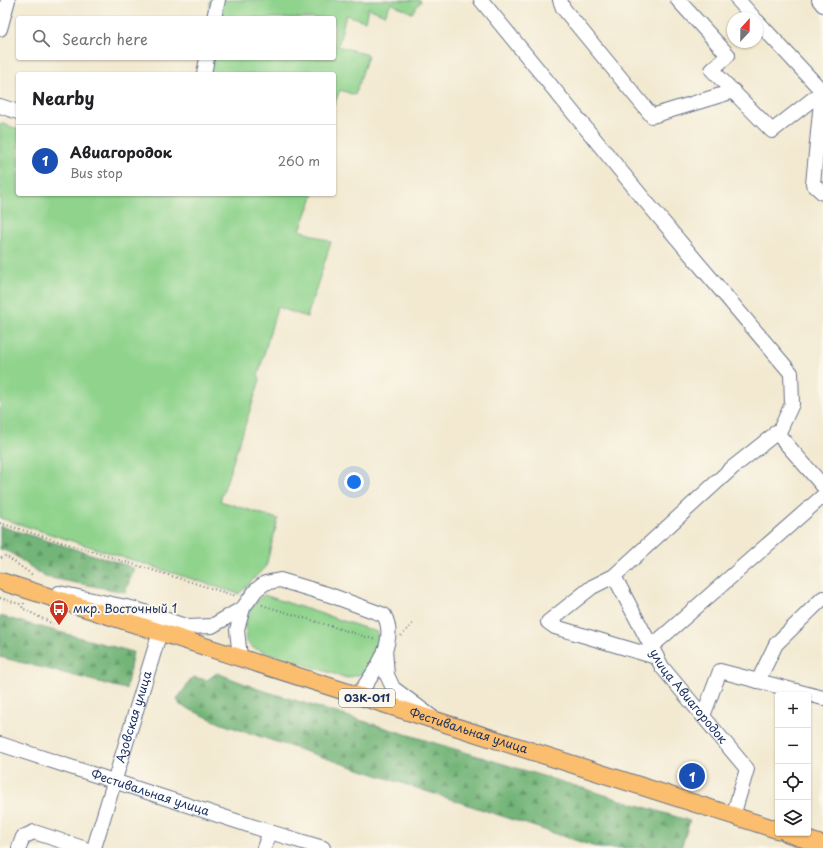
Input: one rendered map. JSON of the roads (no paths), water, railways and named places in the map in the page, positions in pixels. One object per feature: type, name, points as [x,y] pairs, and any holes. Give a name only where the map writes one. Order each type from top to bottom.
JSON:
[{"type":"main road","name":"Фестивальная улица","points":[[0,581],[775,829]]},
{"type":"main road","points":[[796,836],[823,845]]},
{"type":"street","points":[[0,29],[8,0]]},
{"type":"street","points":[[214,16],[218,0]]},
{"type":"street","points":[[481,0],[642,197],[791,373],[792,404],[780,430],[732,468],[614,576],[592,587],[548,622],[555,627],[654,652],[823,496]]},
{"type":"street","points":[[560,0],[562,8],[652,116],[734,91]]},
{"type":"street","points":[[678,0],[728,55],[712,70],[772,131],[823,91]]},
{"type":"street","points":[[738,0],[749,12]]},
{"type":"street","points":[[819,0],[823,5]]},
{"type":"street","points":[[763,27],[823,91],[820,137],[813,184],[823,193]]},
{"type":"street","points":[[204,72],[207,60]]},
{"type":"street","points":[[0,106],[16,111]]},
{"type":"street","points":[[776,432],[823,486]]},
{"type":"street","name":"улица Авиагородок","points":[[614,576],[662,667],[747,769],[733,816]]},
{"type":"street","points":[[240,657],[237,630],[246,604],[256,590],[265,583],[280,580],[330,595],[384,615],[388,623],[386,647],[387,675],[394,688],[438,720]]},
{"type":"street","points":[[0,581],[136,609],[188,627],[212,626],[246,604]]},
{"type":"street","points":[[758,681],[776,644],[823,598]]},
{"type":"street","name":"Азовская улица","points":[[94,848],[160,632]]},
{"type":"street","points":[[358,695],[372,674],[386,647]]},
{"type":"street","points":[[703,716],[720,671],[823,698]]},
{"type":"street","name":"Фестивальная улица","points":[[0,744],[114,782],[323,848]]},
{"type":"street","points":[[19,848],[22,837],[34,832],[83,848]]},
{"type":"street","points":[[264,848],[270,832]]},
{"type":"place","name":"мкр. Восточный 1","points":[[59,626]]},
{"type":"place","name":"Авиагородок","points":[[692,776]]}]
